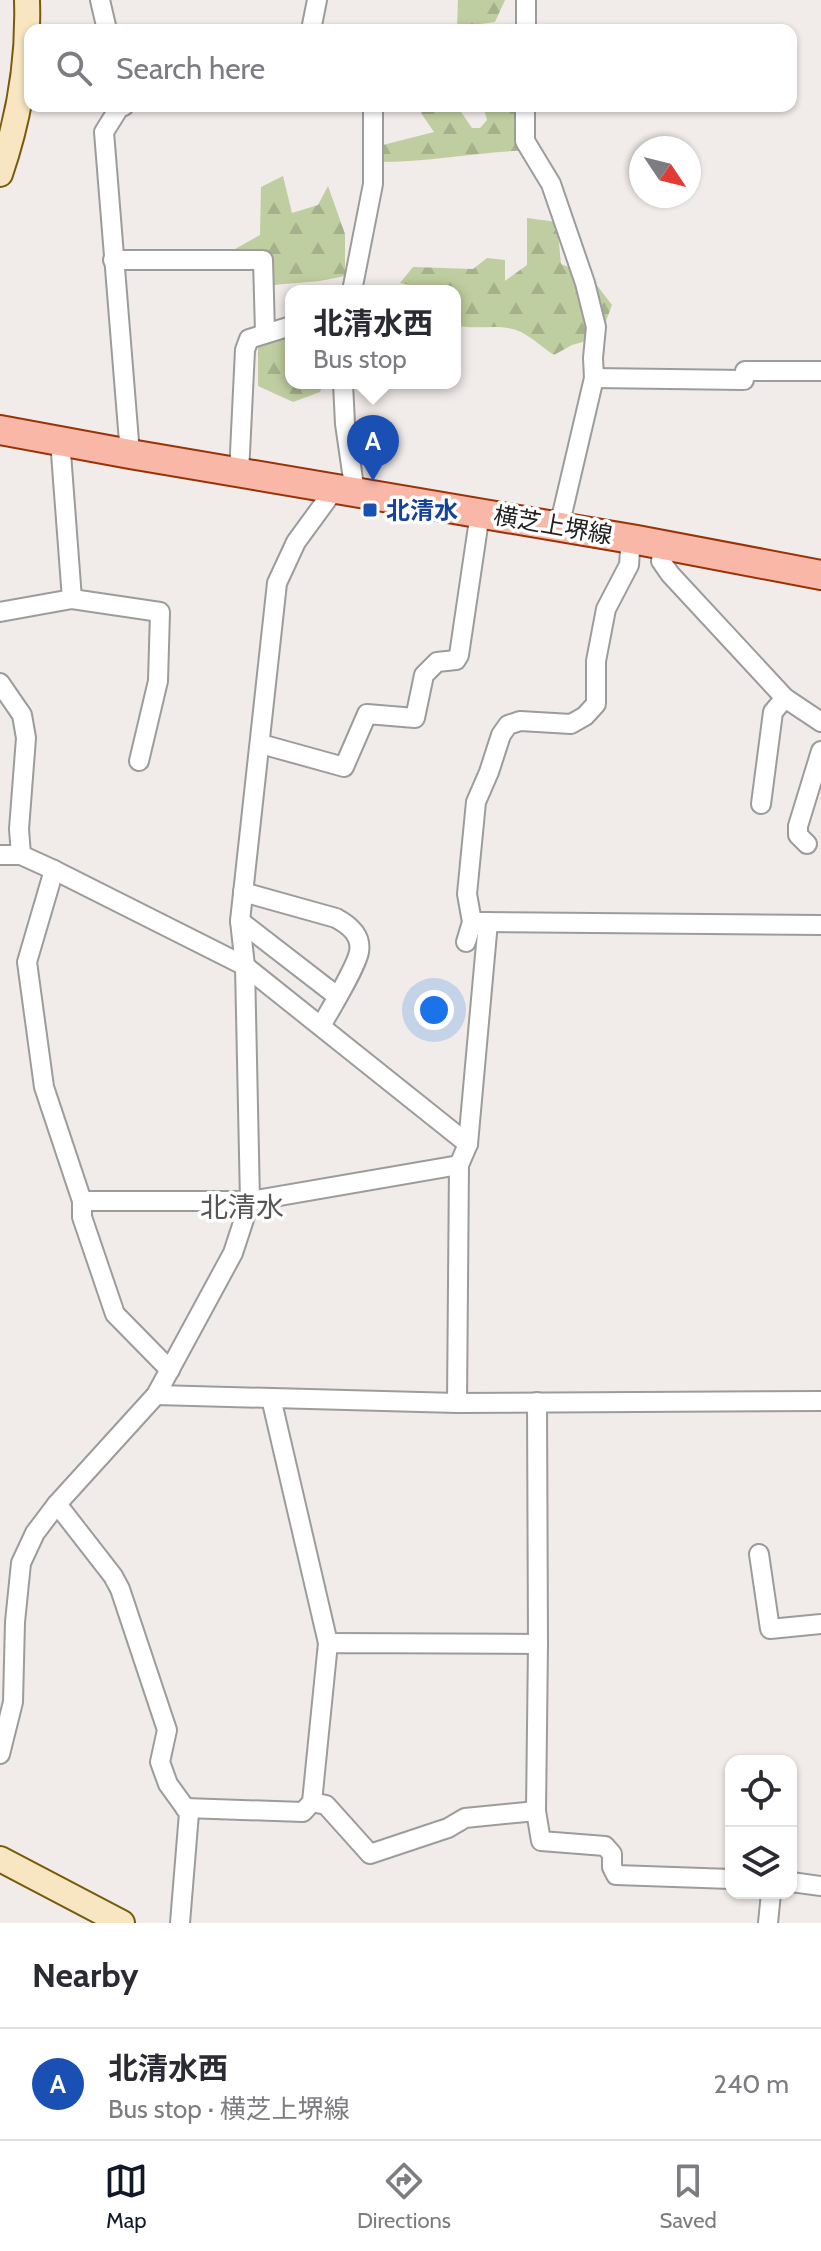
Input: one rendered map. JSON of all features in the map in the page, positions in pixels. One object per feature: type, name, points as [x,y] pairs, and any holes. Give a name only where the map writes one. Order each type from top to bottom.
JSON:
[{"type":"main road","name":"横芝上堺線","points":[[0,430],[651,542],[821,575]]},
{"type":"street","points":[[27,0],[27,24]]},
{"type":"street","points":[[100,0],[106,24]]},
{"type":"street","points":[[316,24],[317,0]]},
{"type":"street","points":[[526,0],[526,24]]},
{"type":"street","points":[[0,174],[9,115],[24,78]]},
{"type":"street","points":[[116,112],[104,132],[130,454]]},
{"type":"street","points":[[353,285],[373,184],[373,112]]},
{"type":"street","points":[[525,112],[525,141],[551,184],[596,327],[594,378],[559,527]]},
{"type":"street","points":[[113,260],[263,260],[265,332]]},
{"type":"street","points":[[239,473],[245,350],[249,339],[285,327]]},
{"type":"street","points":[[594,378],[744,376],[821,371]]},
{"type":"street","points":[[0,1754],[13,1702],[7,1622],[21,1563],[35,1533],[57,1504],[156,1395],[233,1253],[250,1201],[245,966],[240,921],[277,583],[296,542],[344,491],[343,389]]},
{"type":"street","points":[[60,440],[72,599]]},
{"type":"street","points":[[261,744],[344,767],[367,714],[415,718],[424,675],[430,666],[456,660],[459,655],[480,513]]},
{"type":"street","points":[[457,1403],[459,1165],[468,1144],[480,922],[467,894],[476,802],[501,735],[508,725],[520,721],[571,724],[585,716],[596,704],[596,661],[606,609],[629,565],[630,551],[651,542],[662,565],[785,698],[821,722]]},
{"type":"street","points":[[0,612],[72,599],[160,612],[158,681],[139,761]]},
{"type":"street","points":[[0,683],[22,715],[26,738],[20,818],[21,855]]},
{"type":"street","points":[[761,804],[773,712],[785,698]]},
{"type":"street","points":[[807,844],[798,835],[815,794],[821,751]]},
{"type":"street","points":[[0,855],[21,855],[245,966],[468,1144]]},
{"type":"street","points":[[54,870],[27,962],[44,1087],[82,1201],[82,1217],[115,1314],[170,1370]]},
{"type":"street","points":[[243,892],[336,918],[350,925],[357,936],[359,952],[321,1026]]},
{"type":"street","points":[[240,921],[337,996]]},
{"type":"street","points":[[480,922],[821,925]]},
{"type":"street","points":[[466,942],[480,922]]},
{"type":"street","points":[[82,1201],[250,1201],[459,1165]]},
{"type":"street","points":[[156,1395],[457,1403],[821,1401]]},
{"type":"street","points":[[185,1808],[303,1812],[312,1802],[328,1643],[271,1398]]},
{"type":"street","points":[[537,1402],[536,1811],[541,1841],[605,1846],[612,1854],[612,1867],[616,1875],[725,1879]]},
{"type":"street","points":[[57,1504],[120,1589],[167,1730],[160,1762],[168,1784],[189,1813],[180,1923]]},
{"type":"street","points":[[759,1554],[770,1629],[821,1624]]},
{"type":"street","points":[[328,1643],[538,1644]]},
{"type":"street","points":[[312,1802],[326,1805],[370,1854],[448,1828],[465,1818],[536,1811]]},
{"type":"street","points":[[0,1859],[122,1923]]},
{"type":"street","points":[[797,1883],[821,1886]]},
{"type":"street","points":[[768,1923],[770,1899]]},
{"type":"green space","points":[[458,0],[505,0],[495,22],[457,24]]},
{"type":"green space","points":[[461,112],[472,128],[480,128],[487,120],[485,112],[532,112],[535,150],[379,162],[379,146],[434,132],[421,113]]},
{"type":"green space","points":[[283,176],[292,213],[318,205],[328,186],[345,234],[345,276],[273,285],[271,254],[248,259],[235,249],[260,235],[261,187]]},
{"type":"green space","points":[[527,218],[557,222],[561,264],[589,275],[612,305],[600,337],[572,345],[554,355],[513,329],[461,326],[461,285],[400,283],[413,267],[473,269],[487,258],[505,260],[505,281],[527,265]]},
{"type":"green space","points":[[258,326],[285,326],[285,389],[321,389],[320,392],[293,402],[258,386]]},
{"type":"place","name":"北清水西","points":[[373,481]]},
{"type":"place","name":"北清水","points":[[370,510]]},
{"type":"district","name":"北清水","points":[[242,1207]]}]
